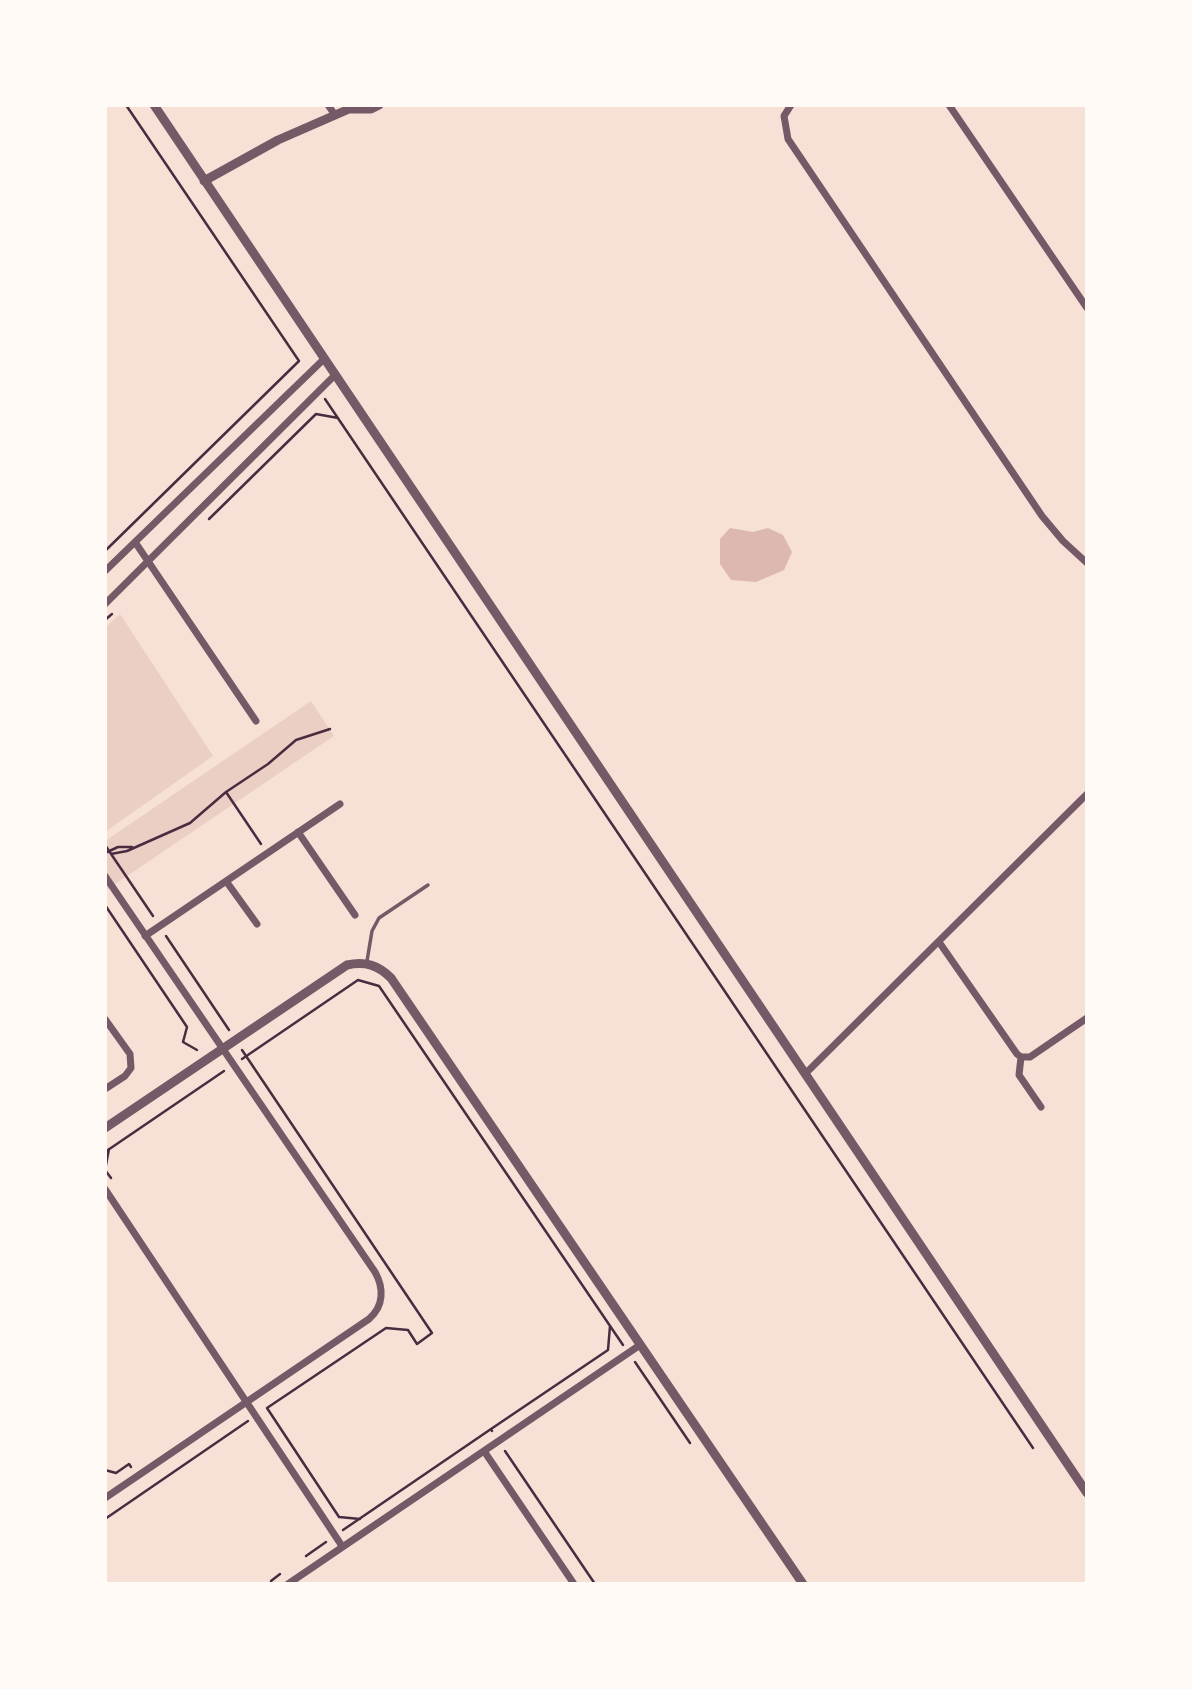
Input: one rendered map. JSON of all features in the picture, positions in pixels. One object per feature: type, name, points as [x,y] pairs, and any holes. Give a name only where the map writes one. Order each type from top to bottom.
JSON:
[{"type":"street","points":[[154,105],[1087,1493]]},
{"type":"street","points":[[328,105],[335,115]]},
{"type":"street","points":[[204,181],[278,140],[351,107],[371,108],[379,105]]},
{"type":"street","points":[[791,105],[784,116],[788,139],[1042,516],[1063,541],[1086,559]]},
{"type":"street","points":[[949,105],[1087,308]]},
{"type":"street","points":[[105,571],[324,359]]},
{"type":"street","points":[[105,604],[335,375]]},
{"type":"street","points":[[135,542],[256,721]]},
{"type":"street","points":[[805,1074],[1087,794]]},
{"type":"street","points":[[145,936],[340,804]]},
{"type":"street","points":[[298,832],[355,915]]},
{"type":"street","points":[[105,876],[375,1272],[381,1291],[380,1305],[369,1319],[105,1499]]},
{"type":"street","points":[[226,881],[257,924]]},
{"type":"street","points":[[939,942],[1021,1057],[1030,1057],[1087,1018]]},
{"type":"street","points":[[105,1128],[347,965],[366,963],[376,966],[391,978],[803,1584]]},
{"type":"street","points":[[105,1019],[130,1054],[131,1068],[125,1076],[105,1090]]},
{"type":"street","points":[[1021,1057],[1019,1075],[1041,1107]]},
{"type":"street","points":[[105,1189],[342,1546]]},
{"type":"street","points":[[288,1584],[640,1345]]},
{"type":"street","points":[[484,1451],[574,1584]]},
{"type":"lane","points":[[366,963],[372,931],[379,918],[428,885]]},
{"type":"path","points":[[126,105],[308,374]]},
{"type":"path","points":[[105,551],[299,361]]},
{"type":"path","points":[[320,391],[1032,1448]]},
{"type":"path","points":[[203,524],[316,414],[338,418]]},
{"type":"path","points":[[105,620],[113,612]]},
{"type":"path","points":[[108,853],[136,847],[190,823],[226,792],[268,764],[296,740],[330,729]]},
{"type":"path","points":[[105,845],[432,1333],[417,1344],[408,1330],[386,1328],[105,1519]]},
{"type":"path","points":[[105,905],[187,1027],[183,1042],[210,1057]]},
{"type":"path","points":[[113,1181],[105,1170],[107,1150],[358,980],[379,986],[610,1326],[608,1350],[303,1558]]},
{"type":"path","points":[[258,1395],[339,1517],[360,1519]]},
{"type":"path","points":[[491,1429],[596,1584]]},
{"type":"path","points":[[271,1580],[282,1573]]},
{"type":"shaded area","points":[[730,528],[753,532],[768,528],[783,535],[792,552],[784,570],[756,582],[731,580],[720,564],[720,539]]},
{"type":"shaded area","points":[[120,614],[213,756],[105,832],[105,628]]},
{"type":"shaded area","points":[[311,701],[334,736],[105,891],[105,841]]}]
